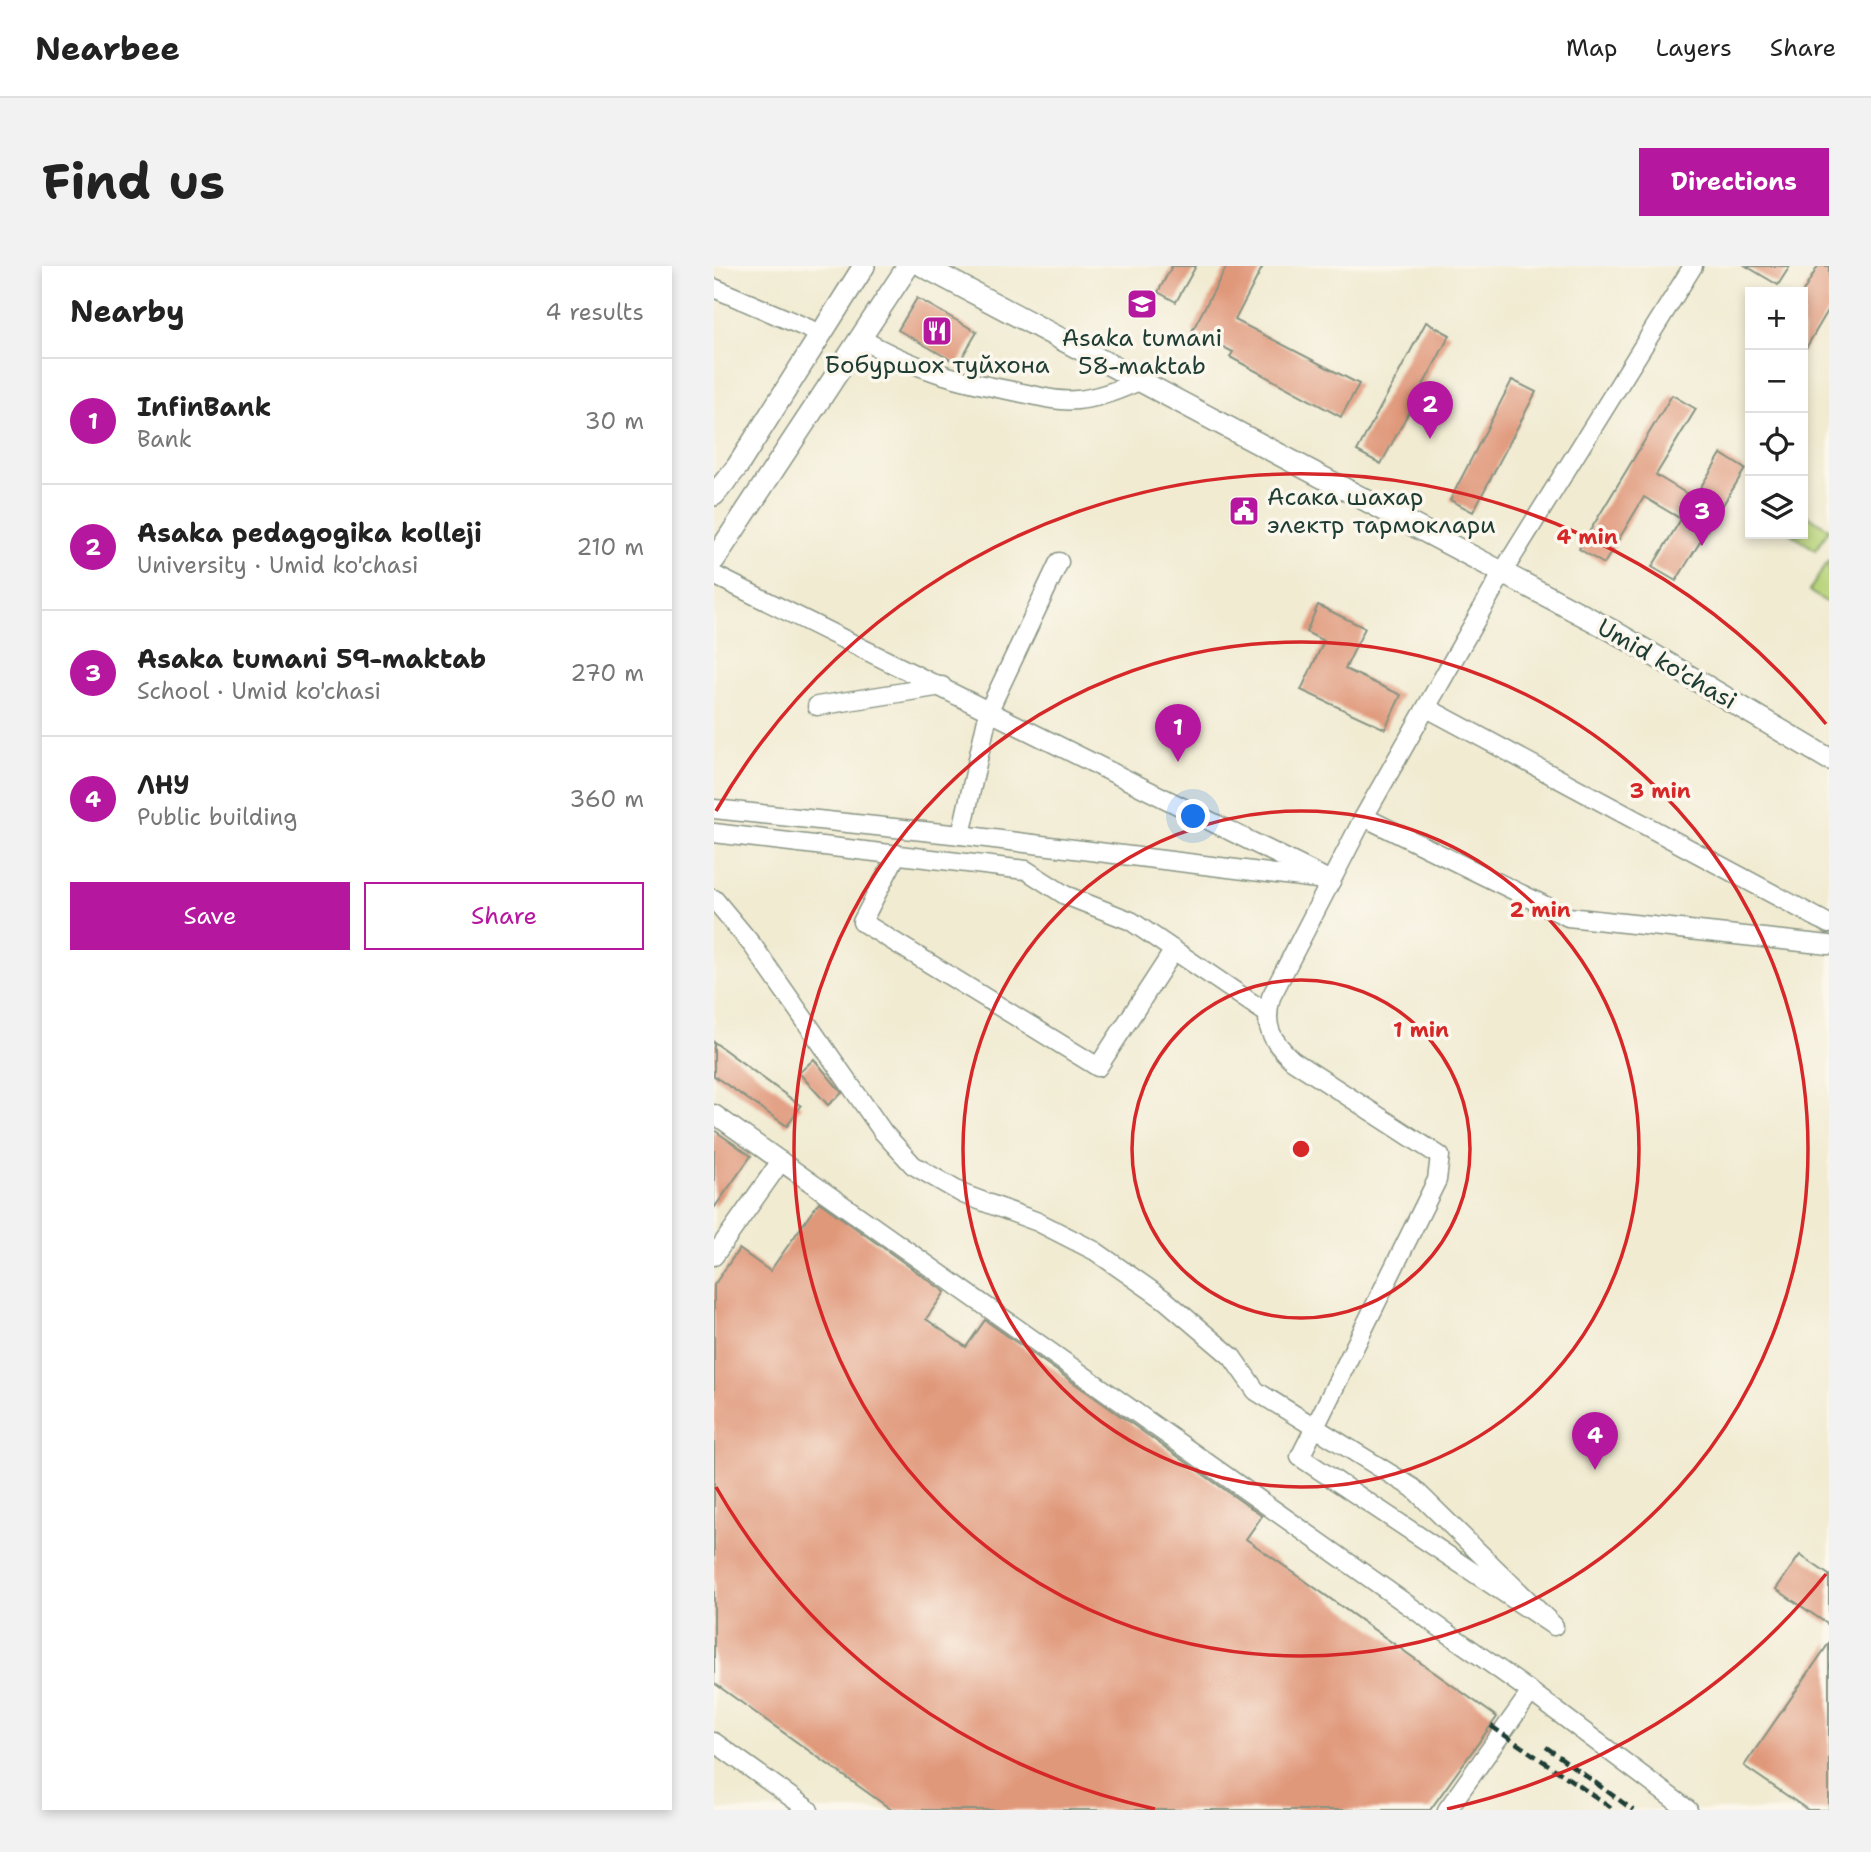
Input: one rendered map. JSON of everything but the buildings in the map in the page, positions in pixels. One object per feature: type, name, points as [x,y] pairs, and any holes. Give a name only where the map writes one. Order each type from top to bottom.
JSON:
[{"type":"main road","points":[[714,495],[737,467],[864,266]]},
{"type":"main road","points":[[714,560],[908,266]]},
{"type":"main road","name":"Umid ko'chasi","points":[[923,266],[1613,631],[1829,759]]},
{"type":"street","points":[[714,899],[753,946],[883,1132],[913,1165],[963,1194],[1038,1222],[1095,1251],[1165,1300],[1232,1357],[1256,1391],[1314,1429],[1413,1488],[1554,1626],[1300,1457],[1314,1429],[1437,1180],[1440,1156],[1292,1060],[1275,1044],[1268,1014],[1271,997],[1364,817],[1502,573],[1693,266]]},
{"type":"street","points":[[714,288],[821,334]]},
{"type":"street","points":[[860,338],[895,358],[928,371],[1042,397],[1076,400],[1112,392],[1139,381]]},
{"type":"street","points":[[961,835],[989,710],[1059,562]]},
{"type":"street","points":[[714,575],[1331,881]]},
{"type":"street","points":[[817,706],[942,686]]},
{"type":"street","points":[[1427,708],[1829,924]]},
{"type":"street","points":[[714,809],[961,835],[1331,881]]},
{"type":"street","points":[[1364,817],[1568,918],[1829,944]]},
{"type":"street","points":[[714,833],[1026,870],[1065,895],[1131,921],[1268,1014]]},
{"type":"street","points":[[897,854],[862,922],[1098,1067],[1174,950]]},
{"type":"street","points":[[714,1114],[1531,1692],[1688,1810]]},
{"type":"street","points":[[714,1256],[781,1161]]},
{"type":"street","points":[[1447,1810],[1531,1692]]},
{"type":"street","points":[[714,1742],[809,1810]]},
{"type":"green space","points":[[1808,515],[1829,529],[1816,550],[1799,539],[1808,539]]},
{"type":"green space","points":[[1829,560],[1829,604],[1809,591]]},
{"type":"railway","points":[[1491,1726],[1615,1810]]},
{"type":"railway","points":[[1546,1747],[1633,1810]]},
{"type":"place","name":"Asaka tumani 58-maktab","points":[[1142,304]]},
{"type":"place","name":"Бобуршох туйхона","points":[[937,331]]},
{"type":"place","name":"Asaka pedagogika kolleji","points":[[1430,439]]},
{"type":"place","name":"Асака шахар электр тармоклари","points":[[1244,511]]},
{"type":"place","name":"Asaka tumani 59-maktab","points":[[1702,546]]},
{"type":"place","name":"InfinBank","points":[[1178,762]]},
{"type":"place","name":"ЛНУ","points":[[1595,1470]]}]
